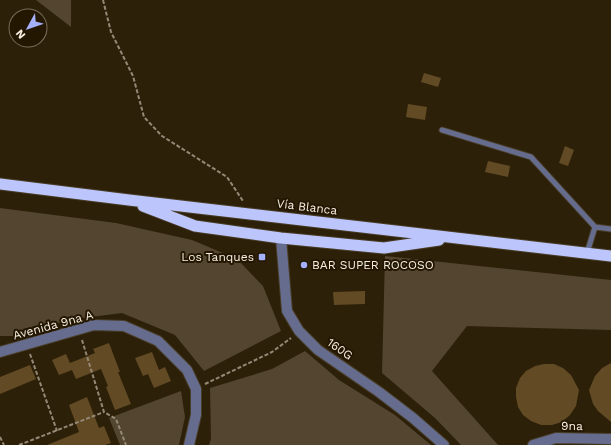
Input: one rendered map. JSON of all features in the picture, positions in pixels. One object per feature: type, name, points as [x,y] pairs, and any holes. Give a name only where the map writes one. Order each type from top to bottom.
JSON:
[{"type":"highway","name":"Vía Blanca","points":[[0,184],[611,256]]},
{"type":"highway","points":[[129,200],[195,226],[281,238],[384,248],[453,238]]},
{"type":"street","name":"160G","points":[[281,238],[287,311],[300,331],[318,350],[379,392],[413,418],[444,445]]},
{"type":"street","name":"Avenida 9na A","points":[[0,352],[94,325],[124,326],[158,341],[187,370],[196,389],[196,415],[189,445]]},
{"type":"street","name":"9na","points":[[533,445],[556,438],[611,439]]},
{"type":"lane","points":[[442,130],[531,157],[595,227],[611,229]]},
{"type":"lane","points":[[587,253],[595,227]]},
{"type":"path","points":[[103,0],[111,32],[133,76],[144,117],[162,136],[227,177],[251,214]]},
{"type":"path","points":[[78,330],[104,412],[116,419],[126,445]]},
{"type":"path","points":[[196,389],[272,352],[300,331]]},
{"type":"path","points":[[27,345],[57,430]]},
{"type":"path","points":[[19,445],[104,412]]},
{"type":"path","points":[[0,437],[4,445]]},
{"type":"shaded area","points":[[36,0],[71,0],[71,27],[48,8]]},
{"type":"shaded area","points":[[0,208],[116,223],[192,240],[237,259],[263,286],[281,331],[204,371],[175,335],[122,313],[67,320],[22,336],[0,336]]},
{"type":"shaded area","points":[[385,256],[611,280],[611,330],[467,326],[432,371],[498,445],[461,445],[435,418],[382,373]]},
{"type":"shaded area","points":[[305,351],[339,380],[395,415],[431,445],[209,445],[211,439],[210,388],[272,369]]},
{"type":"shaded area","points":[[181,391],[185,417],[179,445],[120,445],[109,418]]},
{"type":"building","points":[[424,73],[441,78],[438,87],[421,82]]},
{"type":"building","points":[[408,104],[427,107],[425,120],[406,117]]},
{"type":"building","points":[[565,146],[574,150],[568,166],[559,163]]},
{"type":"building","points":[[488,161],[510,166],[508,177],[485,172]]},
{"type":"building","points":[[365,291],[365,304],[334,305],[333,292]]},
{"type":"building","points":[[109,343],[120,372],[118,372],[131,404],[115,410],[101,369],[76,379],[72,370],[59,375],[52,360],[66,354],[70,363],[95,353],[93,349]]},
{"type":"building","points":[[152,352],[159,370],[165,367],[171,381],[154,388],[148,374],[143,376],[135,358]]},
{"type":"building","points":[[611,363],[611,422],[598,411],[593,404],[589,390],[595,376],[602,368]]},
{"type":"building","points":[[554,364],[563,368],[571,375],[579,390],[576,406],[570,415],[562,422],[552,425],[541,425],[531,421],[523,415],[518,407],[516,397],[516,388],[520,378],[526,371],[535,366]]},
{"type":"building","points":[[30,365],[36,379],[0,394],[0,377]]},
{"type":"building","points":[[87,397],[99,428],[104,426],[111,443],[105,445],[47,445],[79,432],[69,405]]},
{"type":"place","name":"Los Tanques","points":[[262,257]]},
{"type":"place","name":"BAR SUPER ROCOSO","points":[[304,265]]}]
